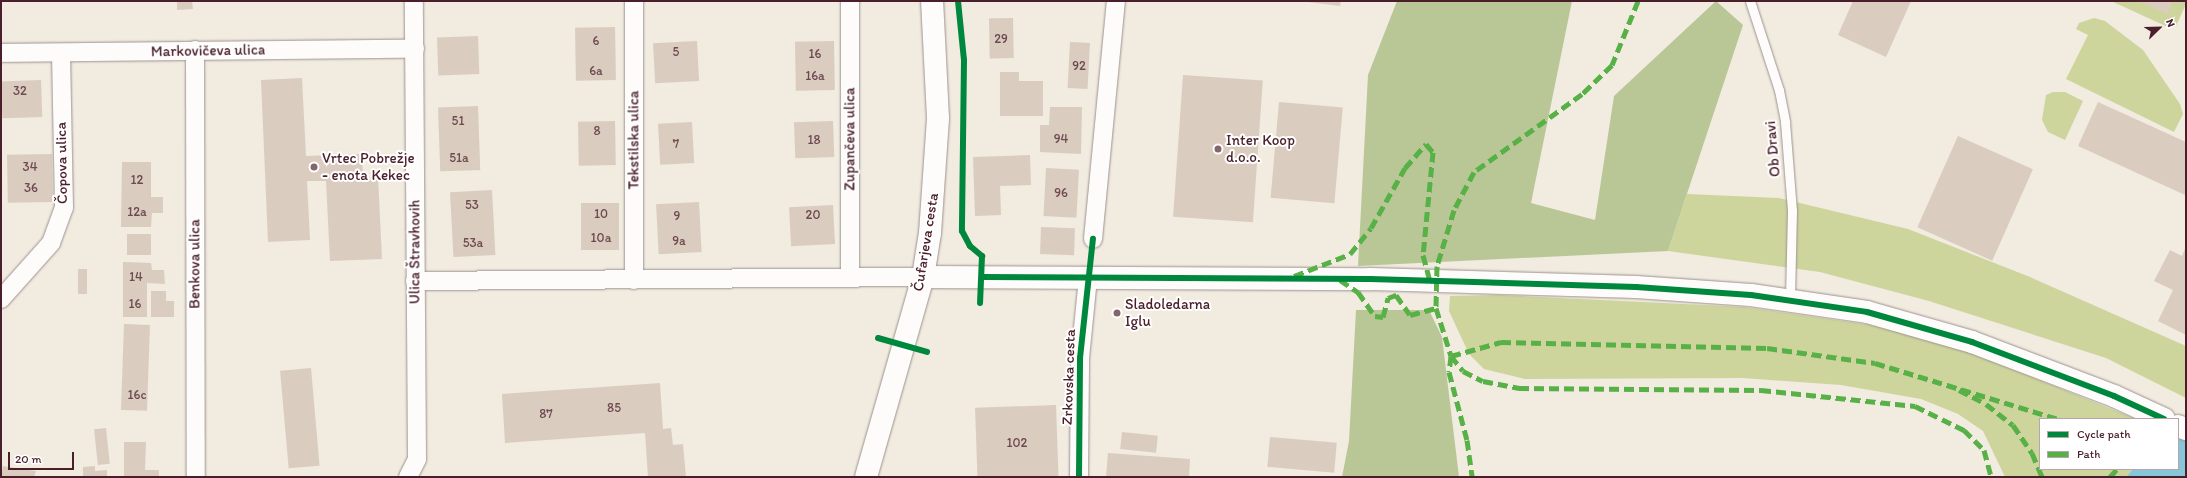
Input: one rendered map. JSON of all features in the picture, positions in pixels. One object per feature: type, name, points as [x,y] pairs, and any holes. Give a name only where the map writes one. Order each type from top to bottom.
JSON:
[{"type":"street","name":"Ulica Štravhovih","points":[[408,477],[417,459],[414,1]]},
{"type":"street","name":"Tekstilska ulica","points":[[634,1],[634,280]]},
{"type":"street","name":"Zupančeva ulica","points":[[850,1],[850,277]]},
{"type":"street","name":"Čufarjeva cesta","points":[[866,477],[923,277],[930,233],[938,118],[932,1]]},
{"type":"street","points":[[1093,239],[1116,1]]},
{"type":"street","name":"Markovičeva ulica","points":[[1,53],[415,49]]},
{"type":"street","name":"Benkova ulica","points":[[195,50],[196,477]]},
{"type":"street","name":"Čopova ulica","points":[[1,299],[51,242],[64,208],[60,53]]},
{"type":"street","points":[[415,281],[850,277],[1370,279],[1636,287],[1790,301],[1867,312],[1972,342],[2114,396],[2162,418]]},
{"type":"street","name":"Zrkovska cesta","points":[[1079,477],[1080,358],[1088,278]]},
{"type":"lane","name":"Ob Dravi","points":[[1750,1],[1779,90],[1786,122],[1792,210],[1790,301]]},
{"type":"green space","points":[[1397,1],[1572,1],[1531,203],[1595,220],[1614,96],[1716,1],[1743,25],[1668,251],[1358,266],[1368,75]]},
{"type":"green space","points":[[2111,1],[2186,1],[2186,4],[2176,26],[2170,28]]},
{"type":"green space","points":[[2094,18],[2105,21],[2143,50],[2180,104],[2183,114],[2174,132],[2066,79],[2088,35],[2076,29],[2079,23]]},
{"type":"green space","points":[[2053,92],[2065,92],[2083,101],[2065,140],[2048,132],[2042,120],[2046,95]]},
{"type":"green space","points":[[1687,194],[1779,198],[1908,229],[2030,277],[2186,346],[2186,398],[2106,358],[1929,301],[1820,272],[1668,251]]},
{"type":"green space","points":[[1499,295],[1745,307],[1871,325],[1960,348],[2134,418],[2039,418],[2039,470],[2132,470],[2126,477],[2005,477],[1983,431],[1958,414],[1921,399],[1841,385],[1743,378],[1525,379],[1484,369],[1469,354],[1449,311],[1450,296]]},
{"type":"green space","points":[[1356,310],[1429,310],[1442,337],[1459,477],[1342,477],[1349,441]]},
{"type":"water","points":[[2186,416],[2186,477],[2126,477],[2132,470],[2179,470],[2179,422]]},
{"type":"building","points":[[177,1],[192,1],[193,9],[177,10]]},
{"type":"building","points":[[1300,1],[1341,1],[1340,6]]},
{"type":"building","points":[[1853,1],[1911,1],[1886,57],[1838,35]]},
{"type":"building","points":[[2139,1],[2173,1],[2167,14]]},
{"type":"building","points":[[989,18],[1013,18],[1014,58],[990,58]]},
{"type":"building","points":[[615,27],[616,80],[576,81],[575,28]]},
{"type":"building","points":[[478,36],[479,74],[438,75],[437,37]]},
{"type":"building","points":[[697,41],[699,81],[655,83],[653,43]]},
{"type":"building","points":[[834,41],[835,90],[796,91],[795,42]]},
{"type":"building","points":[[1070,42],[1090,43],[1088,89],[1068,88]]},
{"type":"building","points":[[1000,72],[1019,72],[1019,81],[1043,81],[1043,116],[1000,116]]},
{"type":"building","name":"Inter Koop d.o.o.","points":[[1183,75],[1263,81],[1253,222],[1173,217]]},
{"type":"building","name":"Vrtec Pobrežje - enota Kekec","points":[[302,78],[306,156],[362,154],[363,178],[378,177],[382,259],[330,261],[326,181],[307,181],[310,240],[268,242],[261,80]]},
{"type":"building","points":[[41,80],[42,117],[2,118],[1,81]]},
{"type":"building","points":[[1279,102],[1343,108],[1334,203],[1271,198]]},
{"type":"building","points":[[2098,102],[2186,142],[2185,195],[2078,146]]},
{"type":"building","points":[[478,106],[480,170],[440,171],[438,107]]},
{"type":"building","points":[[1050,107],[1082,107],[1081,154],[1040,152],[1040,125],[1049,125]]},
{"type":"building","points":[[615,121],[616,165],[579,166],[578,122]]},
{"type":"building","points":[[833,121],[834,157],[795,158],[794,122]]},
{"type":"building","points":[[692,122],[694,163],[660,165],[658,124]]},
{"type":"building","points":[[1958,136],[2033,169],[1992,261],[1917,227]]},
{"type":"building","points":[[52,154],[53,202],[8,203],[7,155]]},
{"type":"building","points":[[1030,155],[1031,185],[1000,186],[1001,215],[975,216],[973,157]]},
{"type":"building","points":[[122,162],[151,162],[151,197],[163,197],[163,213],[152,213],[151,227],[121,227]]},
{"type":"building","points":[[1046,168],[1079,170],[1076,218],[1043,216]]},
{"type":"building","points":[[492,190],[495,255],[453,257],[450,192]]},
{"type":"building","points":[[699,202],[702,252],[659,254],[656,204]]},
{"type":"building","points":[[581,203],[619,203],[619,250],[581,250]]},
{"type":"building","points":[[833,205],[835,244],[791,246],[789,207]]},
{"type":"building","points":[[1041,227],[1075,228],[1074,255],[1040,254]]},
{"type":"building","points":[[127,234],[151,234],[151,255],[127,255]]},
{"type":"building","points":[[2186,246],[2186,335],[2158,321],[2173,290],[2154,281],[2170,250],[2182,256]]},
{"type":"building","points":[[123,262],[151,263],[152,270],[164,270],[165,284],[147,283],[147,317],[123,317]]},
{"type":"building","points":[[78,269],[87,269],[87,294],[78,294]]},
{"type":"building","points":[[151,291],[166,291],[166,301],[174,301],[174,317],[151,317]]},
{"type":"building","points":[[124,324],[150,325],[147,411],[121,410]]},
{"type":"building","points":[[311,368],[320,466],[289,468],[280,371]]},
{"type":"building","points":[[660,383],[663,429],[671,428],[673,445],[683,444],[686,477],[648,477],[645,433],[505,443],[502,394]]},
{"type":"building","points":[[1056,405],[1059,477],[977,477],[975,408]]},
{"type":"building","points":[[106,428],[110,464],[98,465],[94,429]]},
{"type":"building","points":[[1122,432],[1158,436],[1156,453],[1120,449]]},
{"type":"building","points":[[1270,437],[1337,443],[1334,473],[1267,467]]},
{"type":"building","points":[[124,442],[146,442],[145,470],[159,470],[159,477],[124,477]]},
{"type":"building","points":[[1108,453],[1190,459],[1189,477],[1106,477]]},
{"type":"building","points":[[3,466],[36,471],[34,477],[1,477]]},
{"type":"building","points":[[95,466],[95,471],[107,470],[107,477],[83,477],[83,467]]},
{"type":"marked path","points":[[1638,1],[1612,65],[1582,94],[1474,172],[1454,210],[1437,266],[1436,308],[1451,356],[1463,371],[1483,381],[1519,388],[1761,390],[1915,406],[1964,430],[1984,450],[1991,477]]},
{"type":"marked path","points":[[1294,276],[1350,254],[1371,228],[1405,168],[1426,144],[1433,152],[1423,255],[1431,284]]},
{"type":"marked path","points":[[1340,280],[1358,292],[1375,316],[1383,317],[1388,298],[1396,295],[1410,315],[1436,308]]},
{"type":"marked path","points":[[1451,356],[1501,342],[1767,348],[1875,363],[2055,418]]},
{"type":"marked path","points":[[1451,356],[1449,372],[1467,440],[1472,477]]},
{"type":"marked path","points":[[1959,390],[1986,404],[2013,425],[2032,453],[2039,470]]},
{"type":"marked path","points":[[2039,470],[2042,477]]},
{"type":"marked path","points":[[2110,477],[2116,470]]},
{"type":"cycle path","points":[[958,1],[964,60],[962,231],[970,246],[982,256],[980,303]]},
{"type":"cycle path","points":[[1079,477],[1080,358],[1093,239]]},
{"type":"cycle path","points":[[983,277],[1370,279],[1636,287],[1751,295],[1867,312],[1972,342],[2114,396],[2162,418]]},
{"type":"cycle path","points":[[878,338],[927,352]]},
{"type":"place","name":"Inter Koop d.o.o.","points":[[1218,149]]},
{"type":"place","name":"Vrtec Pobrežje - enota Kekec","points":[[314,167]]},
{"type":"place","name":"Sladoledarna Iglu","points":[[1117,313]]}]
